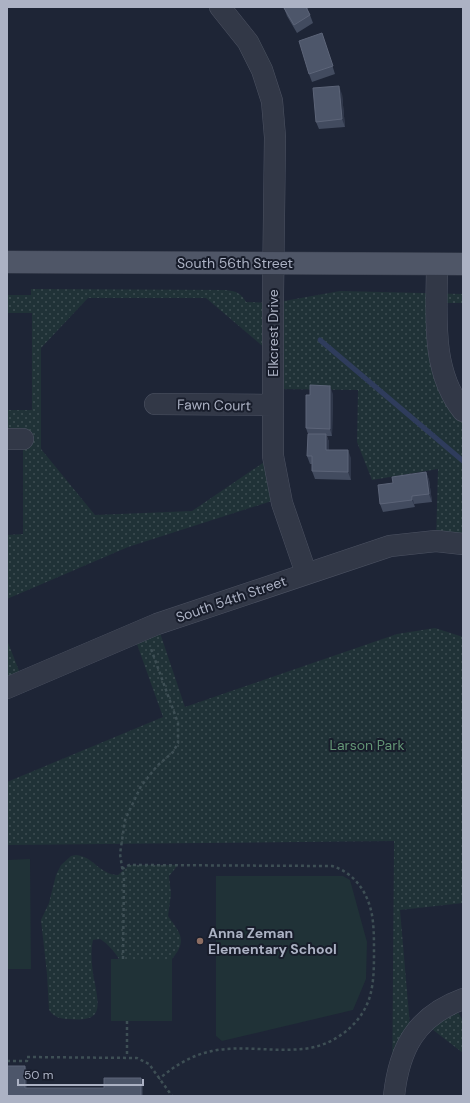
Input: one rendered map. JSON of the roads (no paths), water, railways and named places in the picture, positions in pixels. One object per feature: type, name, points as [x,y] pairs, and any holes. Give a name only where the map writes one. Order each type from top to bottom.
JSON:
[{"type":"main road","name":"South 56th Street","points":[[7,262],[463,264]]},
{"type":"street","name":"Elkcrest Drive","points":[[220,7],[248,42],[262,70],[272,101],[275,137],[273,264],[273,456],[282,503],[306,573]]},
{"type":"street","points":[[437,264],[439,359],[449,390],[463,411]]},
{"type":"street","name":"Fawn Court","points":[[155,404],[273,405]]},
{"type":"street","name":"South 54th Street","points":[[7,688],[144,629],[306,573],[390,546],[406,543],[436,541],[463,544]]},
{"type":"street","points":[[394,1096],[399,1063],[411,1038],[434,1014],[463,999]]},
{"type":"waterway","points":[[320,340],[463,461]]},
{"type":"place","name":"Anna Zeman Elementary School","points":[[200,941]]},
{"type":"park label","name":"Larson Park","points":[[367,745]]}]
